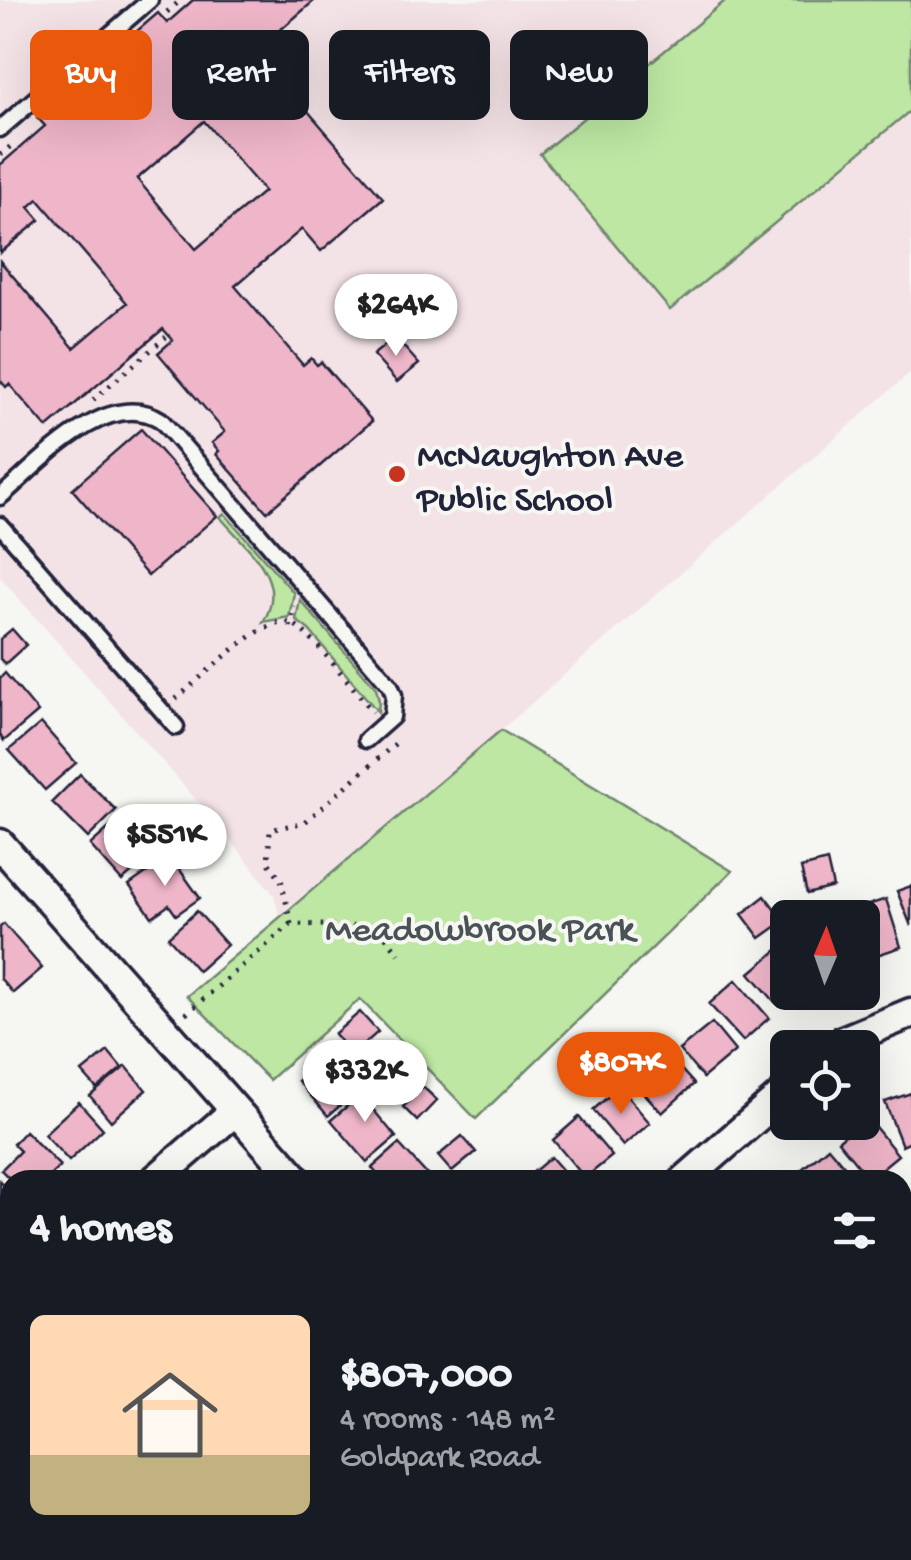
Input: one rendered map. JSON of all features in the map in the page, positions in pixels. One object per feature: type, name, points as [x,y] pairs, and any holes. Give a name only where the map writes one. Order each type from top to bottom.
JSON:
[{"type":"street","points":[[0,844],[288,1170]]},
{"type":"street","points":[[870,1030],[911,1013]]},
{"type":"street","points":[[696,1170],[770,1106]]},
{"type":"street","points":[[167,1170],[235,1111]]},
{"type":"lane","points":[[0,128],[150,0]]},
{"type":"lane","points":[[0,496],[96,420],[140,412],[162,420],[390,686],[395,706],[392,717],[366,740]]},
{"type":"lane","points":[[0,524],[176,727]]},
{"type":"path","points":[[165,14],[181,0]]},
{"type":"path","points":[[290,624],[297,596]]},
{"type":"path","points":[[162,711],[264,626],[277,622],[290,624],[308,636],[374,714]]},
{"type":"path","points":[[291,924],[281,879],[268,862],[270,830],[305,822],[404,734]]},
{"type":"path","points":[[164,1032],[291,924],[384,926],[385,936],[399,954]]},
{"type":"shaded area","name":"McNaughton Ave Public School","points":[[0,0],[911,0],[911,372],[501,730],[279,915],[274,895],[223,830],[0,577]]},
{"type":"green space","points":[[726,0],[911,0],[911,110],[670,310],[540,154],[581,120],[648,120],[648,65]]},
{"type":"green space","points":[[224,513],[294,593],[289,617],[263,622],[270,607],[268,578],[220,517]]},
{"type":"green space","points":[[300,600],[376,688],[378,712],[309,630],[296,620]]},
{"type":"green space","name":"Meadowbrook Park","points":[[501,730],[732,871],[476,1119],[360,999],[269,1080],[187,996]]},
{"type":"building","points":[[193,0],[315,0],[280,30],[172,30],[172,120],[309,120],[309,112],[383,198],[321,251],[302,229],[235,286],[303,365],[311,358],[317,365],[321,362],[372,421],[267,512],[216,454],[219,451],[212,443],[225,432],[158,353],[173,340],[163,329],[47,428],[9,384],[6,387],[0,380],[0,261],[74,348],[127,303],[38,199],[29,207],[40,220],[0,253],[0,165],[45,126],[40,120],[152,120],[152,30],[138,30],[158,13],[167,23]],"holes":[[[204,121],[264,191],[196,249],[137,179]]]},
{"type":"building","points":[[395,337],[419,364],[397,382],[373,355]]},
{"type":"building","points":[[141,429],[217,516],[148,576],[72,489]]},
{"type":"building","points":[[12,629],[26,645],[5,664],[0,659],[0,639]]},
{"type":"building","points":[[5,673],[38,712],[4,741],[0,735],[0,678]]},
{"type":"building","points":[[41,723],[76,763],[45,790],[9,750]]},
{"type":"building","points":[[80,774],[116,810],[88,838],[52,802]]},
{"type":"building","points":[[118,820],[150,857],[122,881],[90,845]]},
{"type":"building","points":[[170,856],[200,898],[176,915],[169,905],[152,917],[129,885]]},
{"type":"building","points":[[827,861],[833,887],[807,894],[801,868]]},
{"type":"building","points":[[911,886],[911,926],[897,891]]},
{"type":"building","points":[[765,896],[770,903],[770,931],[760,938],[742,914]]},
{"type":"building","points":[[886,899],[901,947],[880,954],[880,901]]},
{"type":"building","points":[[197,911],[227,945],[198,971],[168,937]]},
{"type":"building","points":[[4,924],[42,968],[13,993],[0,978],[0,927]]},
{"type":"building","points":[[770,956],[770,996],[750,973]]},
{"type":"building","points":[[736,980],[769,1018],[743,1041],[709,1004]]},
{"type":"building","points":[[360,1012],[378,1032],[352,1055],[334,1034]]},
{"type":"building","points":[[712,1023],[735,1051],[703,1078],[679,1050]]},
{"type":"building","points":[[108,1051],[122,1068],[97,1089],[82,1072]]},
{"type":"building","points":[[668,1055],[694,1084],[662,1113],[636,1084]]},
{"type":"building","points":[[326,1057],[356,1092],[328,1116],[298,1081]]},
{"type":"building","points":[[126,1066],[146,1090],[111,1121],[90,1096]]},
{"type":"building","points":[[373,1084],[384,1096],[371,1107],[396,1137],[367,1162],[331,1120]]},
{"type":"building","points":[[423,1087],[437,1100],[417,1121],[403,1107]]},
{"type":"building","points":[[619,1087],[650,1123],[623,1146],[593,1110]]},
{"type":"building","points":[[911,1093],[911,1142],[902,1146],[885,1102]]},
{"type":"building","points":[[79,1102],[103,1129],[69,1161],[44,1134]]},
{"type":"building","points":[[579,1117],[612,1156],[595,1170],[578,1170],[553,1140]]},
{"type":"building","points":[[25,1131],[60,1166],[56,1170],[1,1170],[20,1151],[13,1144]]},
{"type":"building","points":[[880,1133],[898,1155],[880,1170],[862,1170],[838,1141],[880,1140]]},
{"type":"building","points":[[462,1136],[476,1152],[454,1170],[438,1156]]},
{"type":"building","points":[[399,1144],[423,1170],[374,1170]]},
{"type":"building","points":[[828,1147],[848,1170],[801,1170]]},
{"type":"building","points":[[551,1157],[562,1170],[536,1170]]},
{"type":"place","name":"McNaughton Ave Public School","points":[[397,474]]}]
